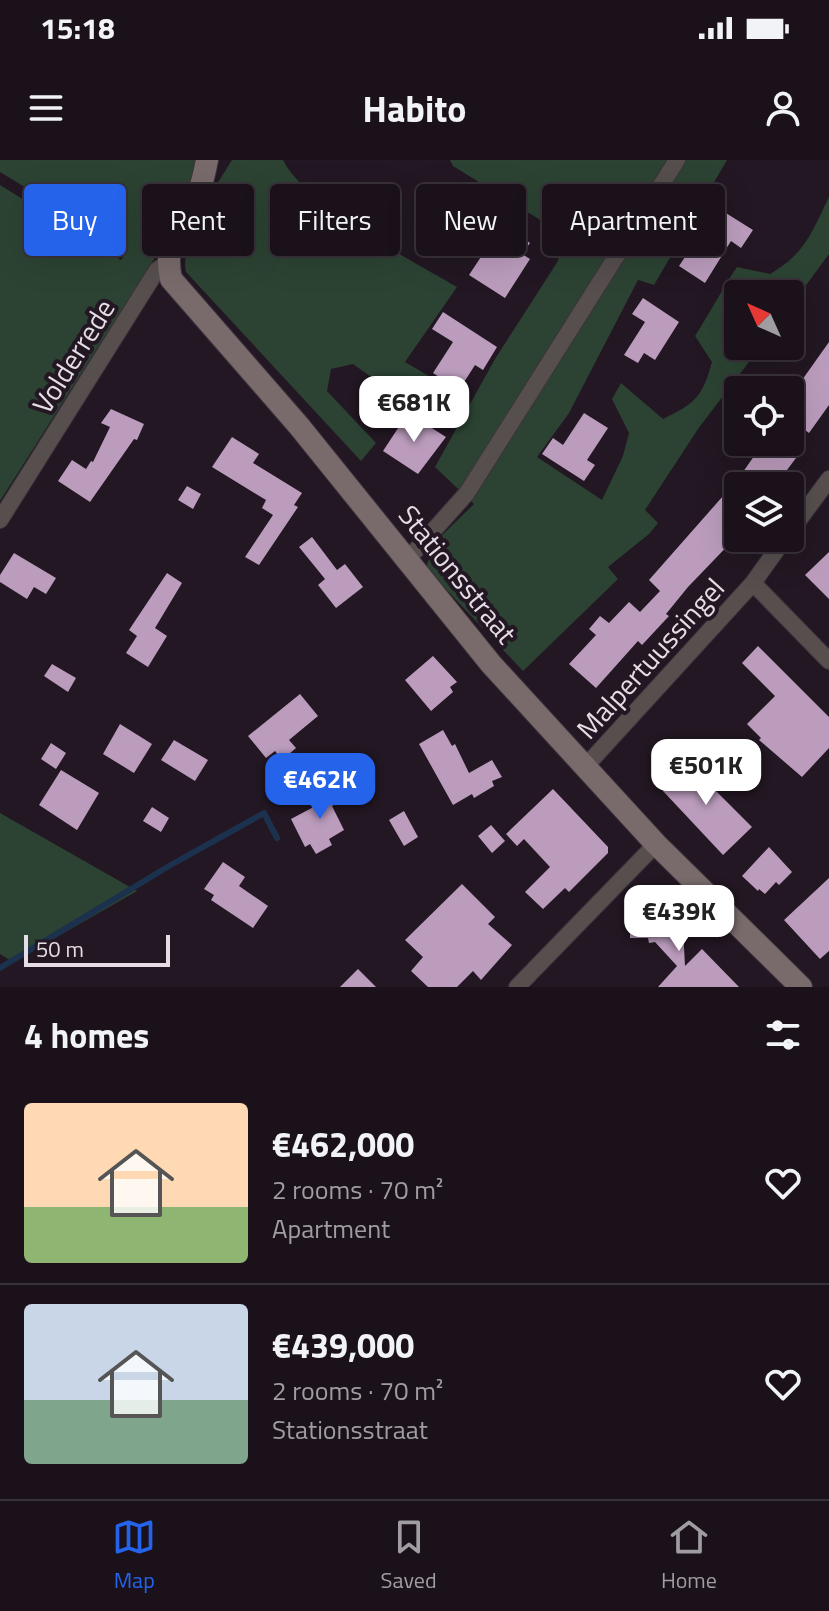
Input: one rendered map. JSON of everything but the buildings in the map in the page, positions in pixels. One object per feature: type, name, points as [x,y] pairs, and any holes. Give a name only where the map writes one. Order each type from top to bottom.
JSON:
[{"type":"street","points":[[167,263],[171,238],[199,192],[207,160]]},
{"type":"street","points":[[408,559],[467,493],[677,160]]},
{"type":"street","name":"Volderrede","points":[[0,520],[157,270],[167,263]]},
{"type":"street","name":"Stationsstraat","points":[[167,263],[171,279],[299,426],[491,664],[656,844],[801,987]]},
{"type":"street","points":[[804,513],[829,479]]},
{"type":"street","name":"Malpertuussingel","points":[[585,767],[753,583],[775,552]]},
{"type":"street","name":"Malpertuussingel","points":[[753,583],[829,661]]},
{"type":"street","points":[[517,987],[656,844]]},
{"type":"green space","points":[[0,160],[200,160],[193,184],[142,184],[142,256],[156,256],[0,501],[0,185],[24,200],[24,256],[115,256],[121,260],[128,250],[126,184],[24,184],[24,187],[0,172]]},
{"type":"green space","points":[[232,160],[283,160],[301,184],[270,184],[270,256],[400,254],[457,287],[405,362],[456,392],[436,414],[416,409],[353,364],[331,369],[327,391],[376,443],[361,461],[186,272],[186,256],[254,256],[254,184],[218,184]]},
{"type":"green space","points":[[450,160],[727,160],[713,184],[542,184],[542,221],[526,211],[526,184],[482,184],[453,166]]},
{"type":"green space","points":[[829,197],[829,254],[804,288],[804,280],[729,280],[737,267],[770,274],[792,258],[812,232]]},
{"type":"green space","points":[[559,256],[671,256],[654,285],[638,280],[569,413],[537,457],[602,500],[623,456],[629,433],[612,399],[621,383],[663,419],[696,398],[712,362],[695,336],[724,288],[724,360],[750,360],[738,376],[724,376],[724,395],[645,510],[658,523],[608,567],[618,579],[523,671],[426,568],[433,544],[474,504],[435,467],[495,359]]},
{"type":"green space","points":[[0,813],[137,891],[13,962],[0,954]]},
{"type":"waterway","points":[[0,968],[264,813],[277,838]]}]
